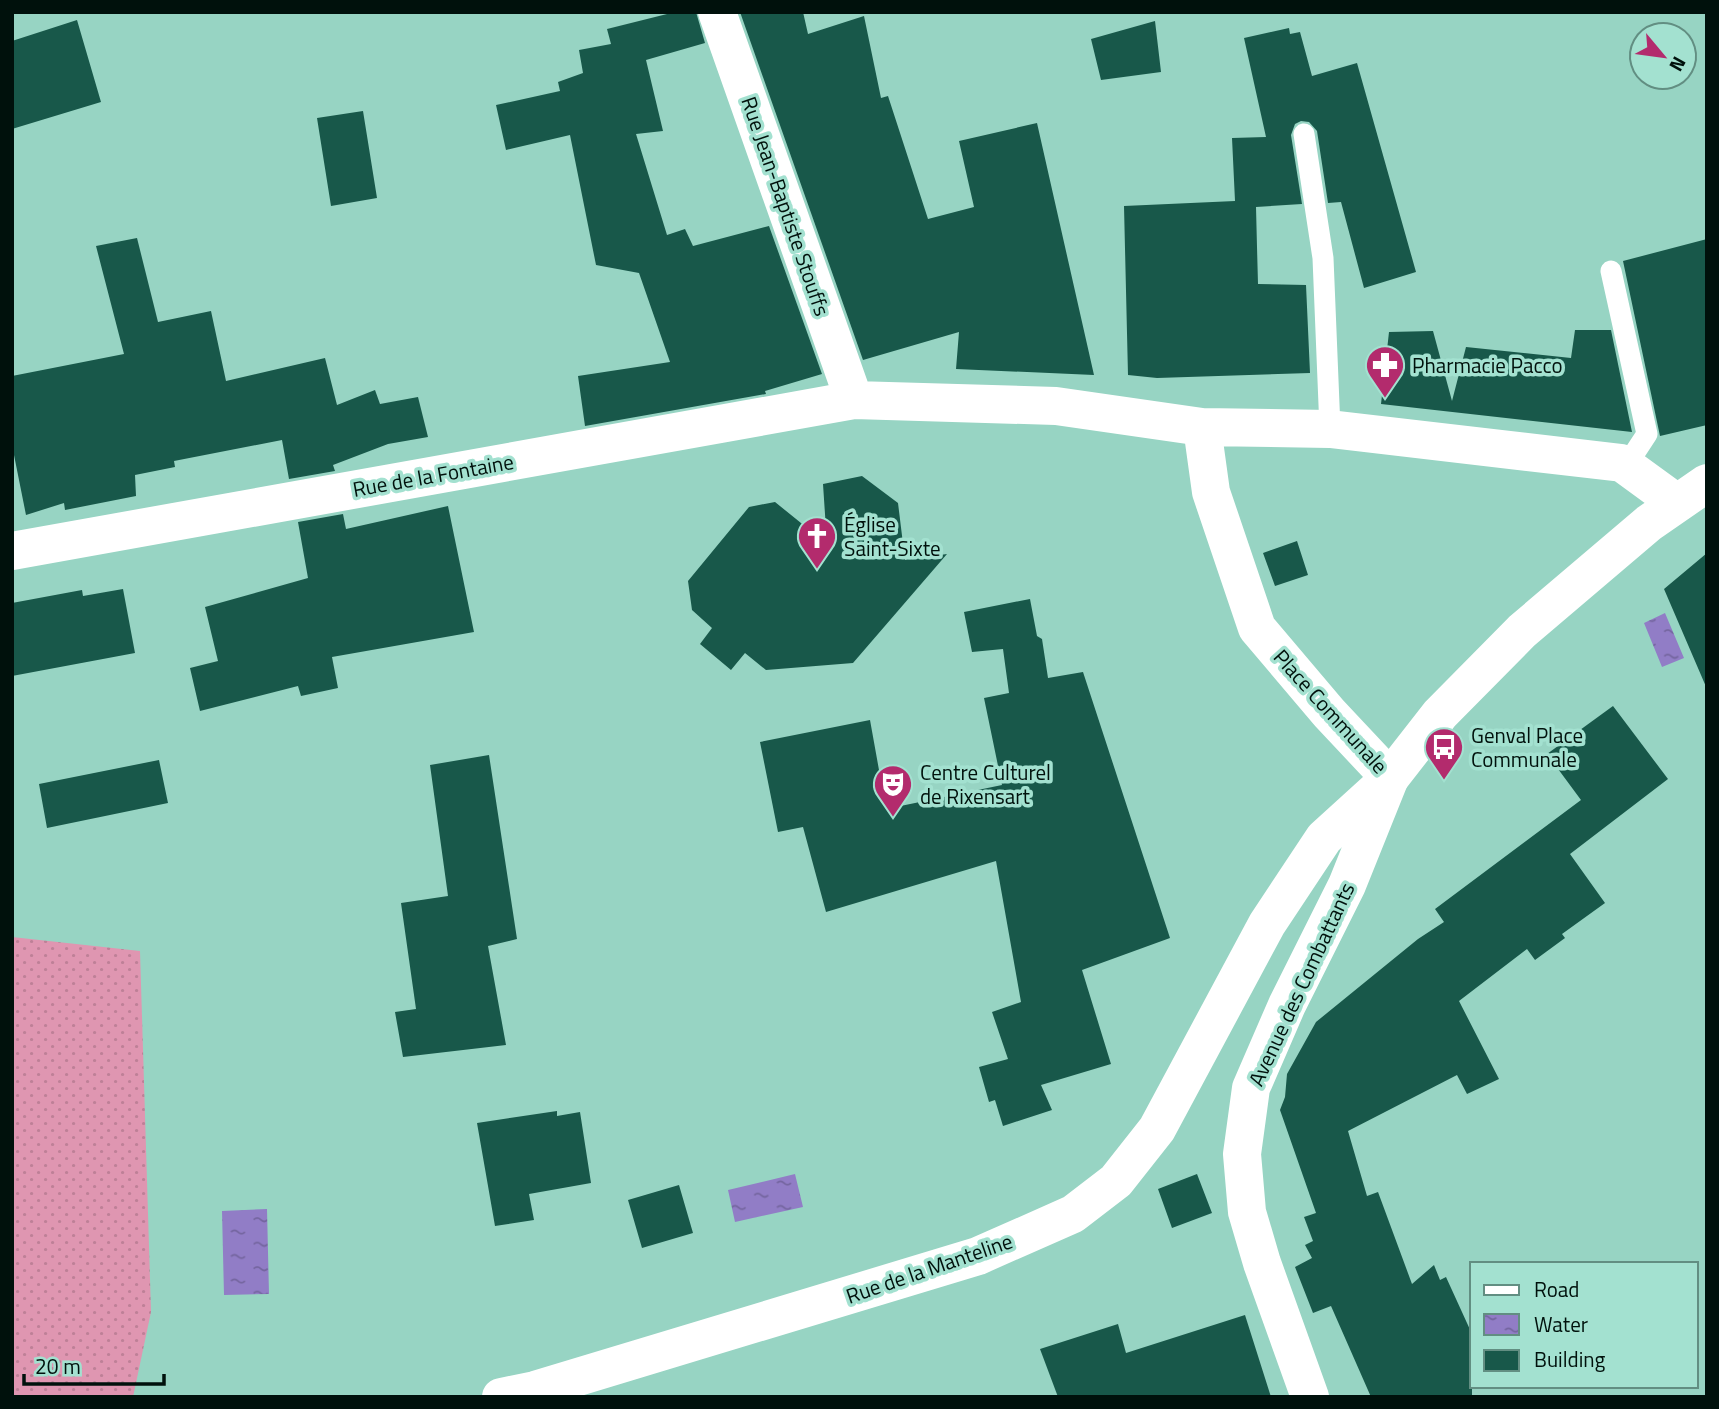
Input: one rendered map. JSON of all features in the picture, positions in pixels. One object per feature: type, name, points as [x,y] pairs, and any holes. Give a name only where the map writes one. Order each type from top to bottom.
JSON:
[{"type":"street","name":"Rue Jean-Baptiste Stouffs","points":[[717,12],[854,400]]},
{"type":"street","name":"Place Communale","points":[[854,400],[1056,406],[1202,427],[1330,429],[1626,466],[1692,493]]},
{"type":"street","name":"Rue de la Fontaine","points":[[12,551],[854,400]]},
{"type":"street","name":"Place Communale","points":[[1202,427],[1211,492],[1257,628],[1390,778],[1440,714],[1522,631],[1649,523],[1692,493]]},
{"type":"street","name":"Rue de la Manteline","points":[[500,1397],[534,1390],[978,1256],[1073,1213],[1116,1181],[1157,1129],[1267,924],[1324,838],[1390,778]]},
{"type":"street","name":"Avenue des Combattants","points":[[1310,1397],[1262,1263],[1247,1212],[1242,1154],[1251,1088],[1287,1005],[1347,885],[1390,778]]},
{"type":"lane","points":[[1304,134],[1323,258],[1330,429]]},
{"type":"lane","points":[[1611,271],[1647,434],[1626,466]]},
{"type":"shaded area","points":[[12,937],[140,951],[151,1312],[133,1397],[12,1397]]},
{"type":"water","points":[[1665,613],[1684,658],[1662,667],[1644,623]]},
{"type":"water","points":[[795,1174],[803,1207],[735,1222],[728,1190]]},
{"type":"water","points":[[267,1209],[269,1294],[224,1295],[222,1211]]},
{"type":"building","points":[[675,12],[696,12],[705,43],[646,60],[663,131],[636,134],[667,235],[685,229],[693,246],[769,226],[822,374],[765,391],[766,394],[585,426],[578,376],[670,362],[639,273],[596,265],[570,135],[506,150],[496,105],[560,91],[558,82],[583,73],[579,50],[611,44],[607,29]]},
{"type":"building","points":[[740,12],[803,12],[808,34],[864,16],[881,98],[888,96],[928,219],[974,207],[959,141],[1037,123],[1094,375],[956,369],[959,332],[863,360]]},
{"type":"building","points":[[77,20],[101,102],[12,129],[12,41]]},
{"type":"building","points":[[1155,21],[1161,72],[1101,80],[1091,39]]},
{"type":"building","points":[[1289,28],[1290,34],[1300,32],[1312,76],[1357,63],[1416,272],[1364,288],[1341,202],[1328,203],[1317,131],[1309,122],[1301,121],[1295,124],[1291,135],[1302,204],[1256,207],[1258,284],[1306,285],[1310,373],[1157,378],[1128,375],[1124,206],[1235,201],[1232,138],[1266,137],[1244,38]]},
{"type":"building","points":[[363,111],[377,198],[331,206],[317,118]]},
{"type":"building","points":[[137,238],[158,322],[211,311],[226,381],[325,358],[337,405],[375,390],[380,404],[418,397],[428,437],[388,444],[333,465],[335,471],[289,479],[282,440],[174,461],[175,467],[135,475],[136,496],[65,510],[64,503],[26,515],[12,445],[12,376],[124,354],[96,246]]},
{"type":"building","points":[[1707,239],[1707,425],[1660,436],[1623,261]]},
{"type":"building","points":[[1575,330],[1611,330],[1632,432],[1381,404],[1389,332],[1433,331],[1452,401],[1466,347],[1571,358]]},
{"type":"building","name":"Église Saint-Sixte","points":[[862,476],[898,503],[905,560],[947,554],[853,663],[766,670],[745,653],[731,670],[700,644],[712,628],[692,610],[688,581],[749,507],[775,502],[827,544],[823,484]]},
{"type":"building","points":[[448,506],[474,632],[332,657],[338,688],[301,696],[298,686],[200,711],[190,668],[218,661],[205,607],[308,578],[298,522],[343,514],[346,529]]},
{"type":"building","points":[[1297,541],[1308,575],[1275,586],[1263,553]]},
{"type":"building","points":[[1707,553],[1707,689],[1664,589]]},
{"type":"building","points":[[123,589],[135,653],[12,676],[12,603],[82,590],[83,596]]},
{"type":"building","points":[[1030,599],[1037,636],[1042,639],[1048,678],[1083,672],[1170,938],[1082,970],[1111,1064],[1041,1085],[1052,1110],[1003,1126],[995,1100],[989,1102],[979,1067],[1008,1059],[992,1012],[1021,1002],[996,861],[826,912],[803,827],[778,832],[760,742],[870,720],[886,809],[1002,785],[984,698],[1009,693],[1003,649],[972,652],[964,612]]},
{"type":"building","points":[[1613,706],[1668,779],[1570,854],[1605,903],[1562,934],[1565,938],[1535,960],[1527,949],[1459,1001],[1499,1079],[1467,1094],[1457,1075],[1348,1131],[1367,1196],[1378,1192],[1412,1284],[1434,1265],[1440,1280],[1446,1277],[1470,1330],[1472,1397],[1371,1397],[1331,1306],[1313,1313],[1295,1267],[1312,1258],[1305,1245],[1313,1241],[1304,1217],[1316,1213],[1280,1110],[1285,1097],[1287,1074],[1316,1022],[1418,939],[1444,922],[1435,909],[1581,800],[1547,754]]},
{"type":"building","points":[[489,755],[517,939],[488,946],[506,1045],[403,1057],[395,1012],[416,1009],[401,903],[448,896],[430,765]]},
{"type":"building","points":[[159,760],[168,803],[47,828],[39,784]]},
{"type":"building","points":[[557,1111],[557,1116],[580,1112],[591,1183],[529,1194],[534,1220],[495,1226],[477,1123]]},
{"type":"building","points":[[1197,1174],[1212,1213],[1172,1228],[1158,1189]]},
{"type":"building","points":[[679,1185],[693,1233],[642,1248],[628,1200]]},
{"type":"building","points":[[1245,1315],[1271,1397],[1058,1397],[1040,1349],[1118,1324],[1126,1353]]},
{"type":"place","name":"Pharmacie Pacco","points":[[1385,399]]},
{"type":"place","name":"Église Saint-Sixte","points":[[817,570]]},
{"type":"place","name":"Genval Place Communale","points":[[1444,781]]},
{"type":"place","name":"Centre Culturel de Rixensart","points":[[893,818]]}]
